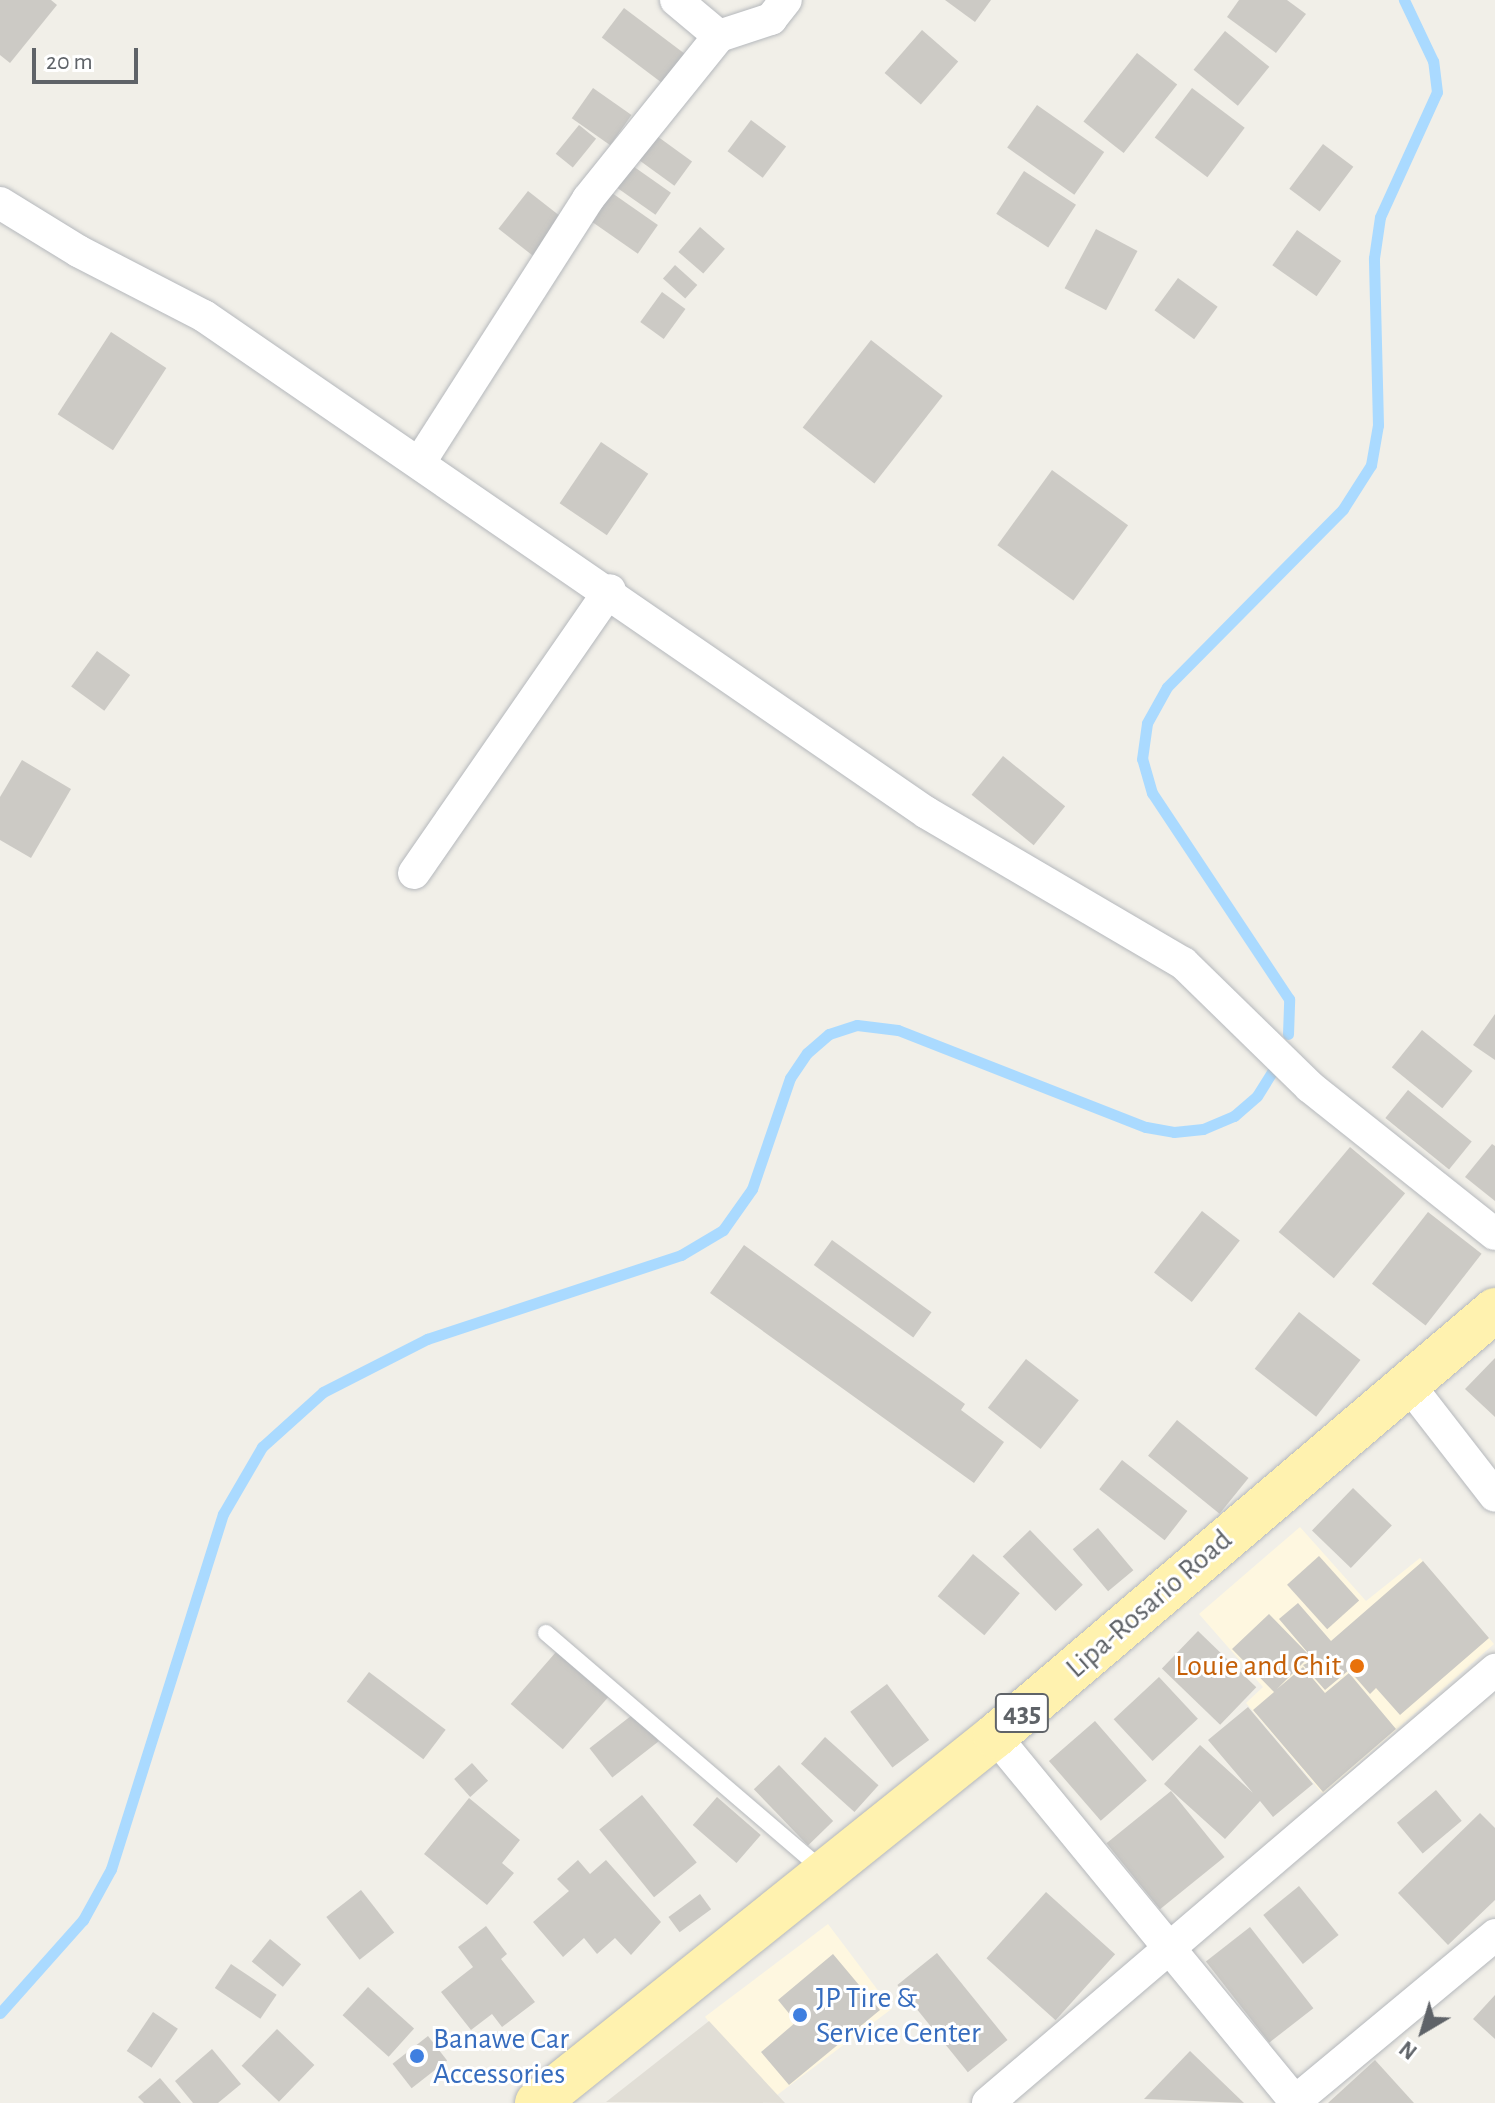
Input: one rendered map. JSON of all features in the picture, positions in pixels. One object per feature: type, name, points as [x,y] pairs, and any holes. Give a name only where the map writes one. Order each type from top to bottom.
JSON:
[{"type":"main road","name":"Lipa-Rosario Road","points":[[537,2103],[995,1736],[1495,1310]]},
{"type":"street","points":[[676,0],[719,36]]},
{"type":"street","points":[[420,462],[588,199],[719,36],[771,19],[786,0]]},
{"type":"street","points":[[0,203],[78,251],[204,316],[610,590],[927,813],[1183,963],[1310,1087],[1495,1234]]},
{"type":"street","points":[[414,873],[610,590]]},
{"type":"street","points":[[1409,1385],[1495,1496]]},
{"type":"street","points":[[988,2103],[1495,1670]]},
{"type":"street","points":[[995,1736],[1295,2103],[1495,1935]]},
{"type":"lane","points":[[546,1633],[826,1873]]},
{"type":"shaded area","name":"Louie and Chit","points":[[1300,1527],[1366,1601],[1420,1558],[1494,1644],[1323,1794],[1246,1703],[1263,1687],[1199,1614]]},
{"type":"shaded area","name":"JP Tire & Service Center","points":[[828,1924],[892,2009],[769,2101],[705,2017]]},
{"type":"shaded area","points":[[709,2021],[785,2103],[606,2102]]},
{"type":"building","points":[[0,0],[51,0],[57,5],[10,63],[0,55]]},
{"type":"building","points":[[945,0],[991,0],[975,22]]},
{"type":"building","points":[[1239,0],[1287,0],[1306,14],[1276,53],[1227,17]]},
{"type":"building","points":[[624,8],[685,54],[662,83],[602,38]]},
{"type":"building","points":[[922,30],[958,61],[921,105],[885,73]]},
{"type":"building","points":[[1225,31],[1269,67],[1238,106],[1194,70]]},
{"type":"building","points":[[1137,53],[1177,84],[1124,153],[1083,122]]},
{"type":"building","points":[[593,88],[632,115],[610,145],[572,118]]},
{"type":"building","points":[[1192,88],[1245,128],[1207,177],[1155,138]]},
{"type":"building","points":[[1037,105],[1104,152],[1074,195],[1007,148]]},
{"type":"building","points":[[751,120],[786,146],[763,178],[728,151]]},
{"type":"building","points":[[579,125],[596,139],[573,168],[556,154]]},
{"type":"building","points":[[650,131],[692,162],[674,186],[632,155]]},
{"type":"building","points":[[1323,144],[1353,167],[1320,212],[1289,189]]},
{"type":"building","points":[[630,164],[671,193],[655,215],[615,186]]},
{"type":"building","points":[[1024,171],[1076,205],[1048,248],[996,214]]},
{"type":"building","points":[[528,191],[567,221],[537,259],[498,229]]},
{"type":"building","points":[[612,193],[658,225],[638,254],[592,222]]},
{"type":"building","points":[[700,227],[725,249],[703,274],[678,252]]},
{"type":"building","points":[[1096,229],[1137,251],[1106,310],[1065,288]]},
{"type":"building","points":[[1297,230],[1341,261],[1317,296],[1272,265]]},
{"type":"building","points":[[675,265],[697,285],[685,298],[663,278]]},
{"type":"building","points":[[1178,278],[1218,307],[1194,339],[1154,310]]},
{"type":"building","points":[[662,292],[685,309],[664,339],[640,322]]},
{"type":"building","points":[[111,332],[166,368],[113,450],[58,414]]},
{"type":"building","points":[[871,340],[943,396],[874,483],[803,427]]},
{"type":"building","points":[[601,442],[648,474],[607,535],[560,503]]},
{"type":"building","points":[[1052,470],[1128,525],[1073,600],[997,545]]},
{"type":"building","points":[[97,651],[130,675],[104,711],[71,687]]},
{"type":"building","points":[[1003,756],[1065,806],[1034,845],[972,795]]},
{"type":"building","points":[[22,760],[71,789],[31,858],[0,840],[0,797]]},
{"type":"building","points":[[1495,1014],[1495,1060],[1473,1045]]},
{"type":"building","points":[[1422,1030],[1473,1071],[1442,1108],[1392,1067]]},
{"type":"building","points":[[1408,1090],[1472,1142],[1449,1170],[1385,1118]]},
{"type":"building","points":[[1492,1144],[1495,1146],[1495,1201],[1465,1177]]},
{"type":"building","points":[[1350,1147],[1405,1193],[1334,1278],[1279,1232]]},
{"type":"building","points":[[1202,1211],[1240,1241],[1192,1302],[1154,1272]]},
{"type":"building","points":[[1428,1212],[1482,1254],[1426,1326],[1372,1284]]},
{"type":"building","points":[[832,1240],[932,1312],[913,1337],[814,1265]]},
{"type":"building","points":[[744,1245],[965,1404],[961,1410],[1004,1442],[974,1483],[710,1293]]},
{"type":"building","points":[[1299,1312],[1360,1360],[1316,1417],[1255,1369]]},
{"type":"building","points":[[1495,1358],[1495,1417],[1465,1389]]},
{"type":"building","points":[[1026,1359],[1079,1400],[1041,1449],[988,1408]]},
{"type":"building","points":[[1177,1420],[1248,1478],[1220,1514],[1148,1456]]},
{"type":"building","points":[[1122,1460],[1187,1511],[1165,1540],[1099,1489]]},
{"type":"building","points":[[1353,1488],[1392,1526],[1351,1568],[1312,1530]]},
{"type":"building","points":[[1098,1528],[1133,1570],[1108,1591],[1073,1549]]},
{"type":"building","points":[[1030,1530],[1083,1585],[1055,1611],[1003,1556]]},
{"type":"building","points":[[973,1554],[1020,1593],[984,1635],[938,1596]]},
{"type":"building","points":[[1319,1556],[1359,1601],[1327,1629],[1287,1585]]},
{"type":"building","points":[[1423,1561],[1489,1638],[1400,1715],[1376,1688],[1370,1694],[1349,1670],[1325,1690],[1303,1665],[1314,1660],[1279,1619],[1298,1603],[1331,1641]]},
{"type":"building","points":[[1269,1614],[1310,1656],[1277,1689],[1303,1667],[1325,1693],[1349,1673],[1396,1729],[1323,1792],[1253,1710],[1274,1692],[1232,1649]]},
{"type":"building","points":[[1198,1631],[1256,1687],[1220,1725],[1162,1668]]},
{"type":"building","points":[[556,1652],[608,1697],[563,1749],[511,1704]]},
{"type":"building","points":[[369,1672],[446,1730],[423,1759],[347,1702]]},
{"type":"building","points":[[1159,1677],[1198,1719],[1153,1761],[1114,1719]]},
{"type":"building","points":[[887,1684],[929,1740],[892,1768],[850,1712]]},
{"type":"building","points":[[1248,1707],[1313,1784],[1273,1817],[1260,1801],[1225,1839],[1164,1784],[1200,1745],[1253,1793],[1208,1740]]},
{"type":"building","points":[[636,1712],[659,1741],[612,1777],[590,1748]]},
{"type":"building","points":[[1095,1721],[1147,1781],[1101,1821],[1049,1761]]},
{"type":"building","points":[[825,1737],[879,1785],[854,1812],[801,1764]]},
{"type":"building","points":[[472,1763],[488,1781],[470,1797],[454,1779]]},
{"type":"building","points":[[779,1765],[833,1821],[808,1845],[754,1789]]},
{"type":"building","points":[[1436,1790],[1462,1821],[1423,1853],[1397,1823]]},
{"type":"building","points":[[1171,1791],[1224,1857],[1160,1909],[1106,1843]]},
{"type":"building","points":[[642,1795],[697,1863],[654,1897],[599,1830]]},
{"type":"building","points":[[717,1797],[761,1835],[736,1863],[693,1825]]},
{"type":"building","points":[[469,1798],[520,1840],[502,1863],[514,1873],[487,1905],[424,1854]]},
{"type":"building","points":[[1480,1813],[1495,1828],[1495,1900],[1448,1945],[1398,1893]]},
{"type":"building","points":[[578,1860],[590,1874],[606,1860],[661,1922],[631,1955],[615,1938],[597,1954],[584,1938],[563,1957],[533,1922],[569,1891],[557,1879]]},
{"type":"building","points":[[1299,1886],[1339,1935],[1303,1964],[1263,1915]]},
{"type":"building","points":[[361,1890],[394,1933],[360,1960],[326,1917]]},
{"type":"building","points":[[1046,1892],[1115,1954],[1056,2020],[986,1958]]},
{"type":"building","points":[[700,1894],[711,1909],[680,1932],[668,1917]]},
{"type":"building","points":[[486,1926],[507,1954],[501,1959],[535,2002],[502,2027],[492,2014],[471,2030],[441,1992],[473,1967],[458,1947]]},
{"type":"building","points":[[1250,1927],[1313,2008],[1269,2043],[1206,1961]]},
{"type":"building","points":[[270,1939],[301,1964],[283,1987],[252,1962]]},
{"type":"building","points":[[937,1953],[1007,2040],[968,2072],[897,1985]]},
{"type":"building","points":[[833,1954],[880,2010],[789,2085],[761,2052],[796,2022],[778,2000]]},
{"type":"building","points":[[231,1964],[277,1995],[260,2019],[215,1988]]},
{"type":"building","points":[[368,1987],[414,2028],[389,2057],[343,2015]]},
{"type":"building","points":[[1495,1995],[1495,2039],[1473,2019]]},
{"type":"building","points":[[153,2012],[178,2029],[152,2068],[127,2051]]},
{"type":"building","points":[[277,2029],[314,2065],[279,2102],[242,2066]]},
{"type":"building","points":[[428,2036],[447,2060],[412,2088],[393,2064]]},
{"type":"building","points":[[212,2049],[241,2084],[218,2103],[193,2103],[175,2081]]},
{"type":"building","points":[[1190,2051],[1244,2103],[1144,2099]]},
{"type":"building","points":[[1375,2060],[1414,2103],[1328,2103]]},
{"type":"building","points":[[160,2078],[181,2103],[144,2103],[138,2097]]},
{"type":"waterway","points":[[1288,1034],[1289,999],[1152,793],[1142,759],[1147,723],[1167,687],[1343,509],[1371,465],[1378,425],[1374,258],[1380,217],[1437,92],[1433,61],[1404,0]]},
{"type":"waterway","points":[[0,2013],[83,1920],[111,1869],[223,1514],[262,1447],[323,1392],[427,1339],[681,1255],[723,1230],[752,1189],[790,1078],[807,1053],[829,1034],[857,1025],[898,1030],[1146,1127],[1174,1132],[1203,1129],[1234,1116],[1257,1096],[1274,1069]]},
{"type":"place","name":"Louie and Chit","points":[[1357,1666]]},
{"type":"place","name":"JP Tire & Service Center","points":[[800,2015]]},
{"type":"place","name":"Banawe Car Accessories","points":[[417,2056]]}]
